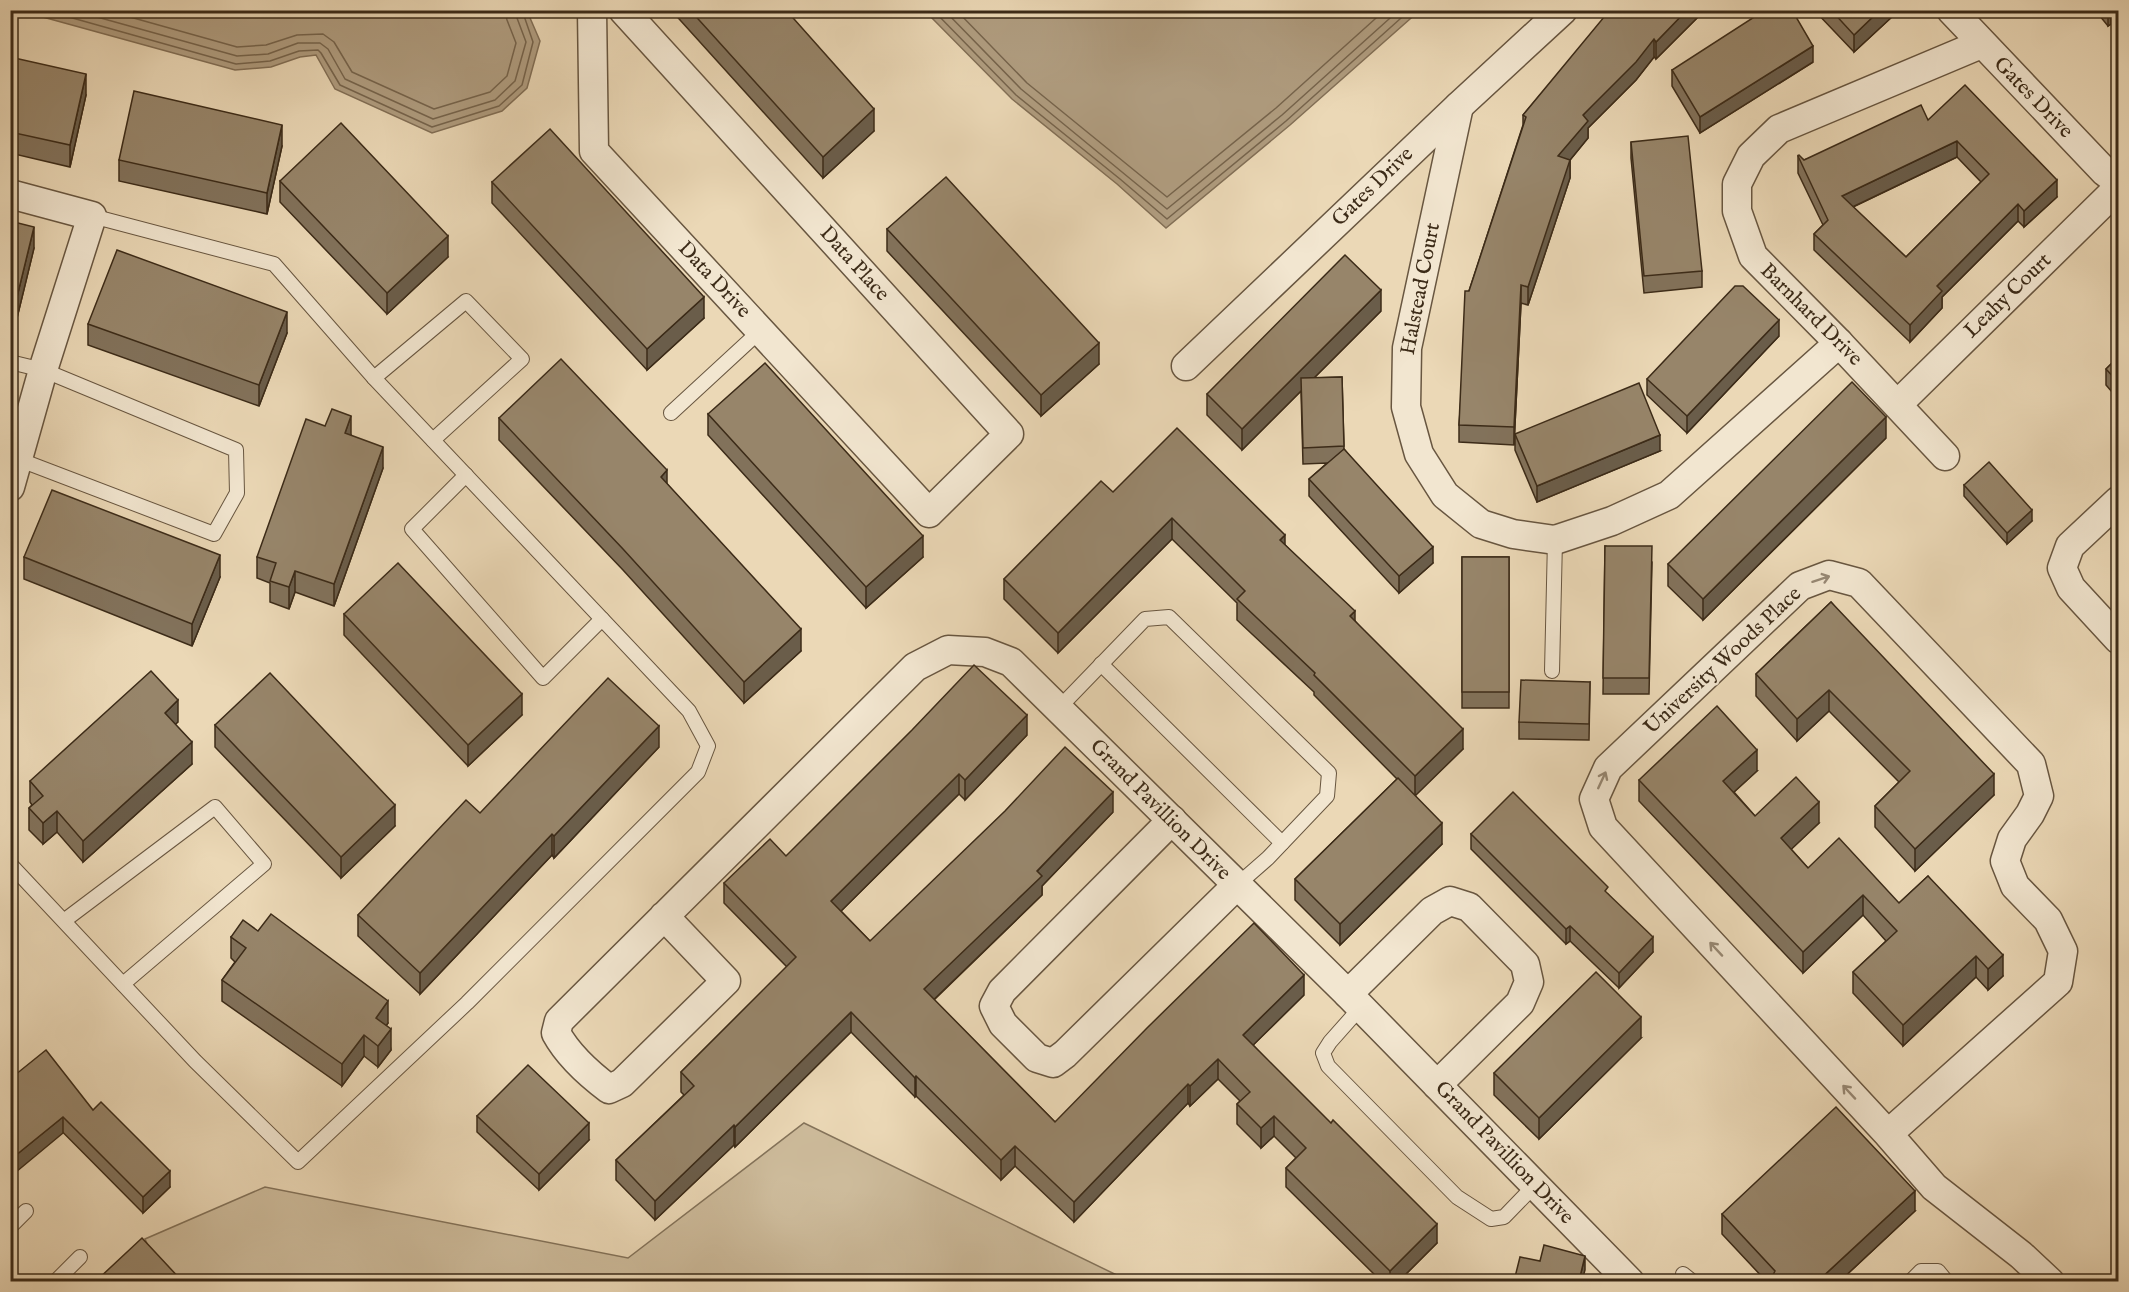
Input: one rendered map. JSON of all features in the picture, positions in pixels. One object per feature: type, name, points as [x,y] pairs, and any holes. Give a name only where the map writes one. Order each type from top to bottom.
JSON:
[{"type":"street","name":"Data Drive","points":[[592,10],[594,151],[929,513]]},
{"type":"street","name":"Data Place","points":[[623,10],[1009,434],[929,513]]},
{"type":"street","name":"Gates Drive","points":[[1186,366],[1563,10]]},
{"type":"street","name":"Gates Drive","points":[[1951,10],[2104,172],[2118,183]]},
{"type":"street","name":"Barnhard Drive","points":[[1945,456],[1898,404],[1753,256],[1737,211],[1737,184],[1751,156],[1779,129],[1981,44]]},
{"type":"street","name":"Halstead Court","points":[[1459,106],[1407,348],[1407,407],[1419,454],[1445,495],[1481,524],[1513,534],[1555,540],[1612,520],[1669,495],[1839,343]]},
{"type":"street","name":"Leahy Court","points":[[1898,404],[2118,188]]},
{"type":"street","points":[[10,194],[92,216],[15,458],[10,487]]},
{"type":"street","points":[[2118,501],[2070,546],[2062,568],[2071,588],[2118,639]]},
{"type":"street","name":"University Woods Place","points":[[1888,1134],[2058,982],[2063,951],[2048,920],[2015,886],[2005,861],[2012,839],[2030,814],[2039,796],[2031,764],[1859,583],[1829,575],[1800,586],[1608,768],[1594,799],[1603,827],[1888,1134],[1934,1187],[2021,1255],[2050,1281]]},
{"type":"street","name":"Grand Pavillion Drive","points":[[664,916],[726,981],[622,1083],[609,1089],[594,1078],[562,1045],[556,1034],[559,1021],[664,916],[915,667],[948,650],[985,652],[1011,662],[1355,1001],[1630,1281]]},
{"type":"street","points":[[1172,820],[1002,991],[994,1006],[1003,1024],[1037,1058],[1053,1062],[1065,1054],[1236,886]]},
{"type":"street","points":[[1355,1001],[1432,910],[1450,901],[1469,907],[1525,964],[1529,982],[1520,1003],[1437,1085]]},
{"type":"lane","points":[[10,864],[195,1061],[298,1162],[467,1003],[698,772],[708,746],[689,711],[374,378],[274,264],[92,216]]},
{"type":"lane","points":[[374,378],[466,302],[522,359],[433,440]]},
{"type":"lane","points":[[671,413],[760,331]]},
{"type":"lane","points":[[10,362],[43,370],[236,450],[237,493],[214,534],[15,458]]},
{"type":"lane","points":[[466,475],[412,529],[543,678],[602,619]]},
{"type":"lane","points":[[1552,671],[1555,540]]},
{"type":"lane","points":[[1058,709],[1145,620],[1169,618],[1329,773],[1327,796],[1236,886]]},
{"type":"lane","points":[[1101,664],[1282,843]]},
{"type":"lane","points":[[65,920],[215,807],[264,864],[123,984]]},
{"type":"lane","points":[[1355,1001],[1323,1053],[1328,1066],[1457,1197],[1491,1219],[1504,1217],[1535,1185]]},
{"type":"lane","points":[[10,1227],[26,1211]]},
{"type":"lane","points":[[55,1281],[80,1257]]},
{"type":"lane","points":[[1910,1281],[1921,1271],[1938,1271],[1947,1281]]},
{"type":"shaded area","points":[[804,1123],[1129,1281],[164,1282],[145,1239],[265,1187],[628,1258]]},
{"type":"water","points":[[21,11],[527,11],[540,41],[527,88],[502,111],[432,133],[335,89],[316,55],[300,57],[271,67],[235,70]]},
{"type":"water","points":[[925,11],[1419,11],[1290,125],[1166,228],[1117,184],[1012,99]]},
{"type":"building","points":[[690,10],[786,10],[874,109],[823,157]]},
{"type":"building","points":[[1613,10],[1687,10],[1656,42],[1654,39],[1636,62],[1583,115],[1588,121],[1558,156],[1570,160],[1528,287],[1521,285],[1514,427],[1459,425],[1465,291],[1469,291],[1526,117],[1523,115],[1609,11],[1611,13]]},
{"type":"building","points":[[1765,10],[1792,10],[1813,46],[1700,117],[1672,70]]},
{"type":"building","points":[[1831,10],[1880,10],[1854,35]]},
{"type":"building","points":[[10,57],[86,74],[70,145],[10,132]]},
{"type":"building","points":[[1965,85],[2057,180],[2024,211],[2018,204],[1937,286],[1942,291],[1910,325],[1814,234],[1828,220],[1798,156],[1804,160],[1921,105],[1928,120]],"holes":[[[1957,141],[1989,174],[1906,257],[1842,196]]]},
{"type":"building","points":[[134,91],[282,125],[267,193],[119,160]]},
{"type":"building","points":[[341,123],[448,236],[387,293],[280,181]]},
{"type":"building","points":[[550,129],[704,297],[647,349],[492,182]]},
{"type":"building","points":[[1688,136],[1702,271],[1644,276],[1631,142]]},
{"type":"building","points":[[946,177],[1099,343],[1041,395],[887,229]]},
{"type":"building","points":[[10,221],[34,227],[17,297],[10,295]]},
{"type":"building","points":[[117,250],[287,312],[259,385],[88,324]]},
{"type":"building","points":[[1345,255],[1381,290],[1242,429],[1207,394]]},
{"type":"building","points":[[1735,286],[1743,286],[1779,320],[1687,416],[1647,379]]},
{"type":"building","points":[[2118,357],[2118,382],[2106,369]]},
{"type":"building","points":[[561,359],[667,470],[661,477],[801,629],[744,682],[499,418]]},
{"type":"building","points":[[765,363],[923,536],[866,587],[708,414]]},
{"type":"building","points":[[1342,377],[1344,446],[1303,448],[1301,378]]},
{"type":"building","points":[[1852,382],[1886,417],[1703,599],[1668,564]]},
{"type":"building","points":[[1639,383],[1660,435],[1537,486],[1515,434]]},
{"type":"building","points":[[332,409],[351,416],[345,433],[383,447],[334,584],[295,571],[289,587],[270,581],[276,563],[257,557],[306,419],[325,426]]},
{"type":"building","points":[[1177,428],[1285,535],[1280,540],[1355,611],[1350,616],[1463,729],[1415,776],[1314,675],[1315,673],[1237,599],[1245,591],[1172,518],[1058,633],[1004,579],[1101,481],[1113,492]]},
{"type":"building","points":[[1344,449],[1433,547],[1399,576],[1309,479]]},
{"type":"building","points":[[1989,462],[2032,510],[2007,533],[1964,485]]},
{"type":"building","points":[[52,490],[220,555],[192,624],[24,557]]},
{"type":"building","points":[[1605,546],[1652,546],[1649,678],[1603,678]]},
{"type":"building","points":[[1462,557],[1509,557],[1509,692],[1462,692]]},
{"type":"building","points":[[398,563],[522,694],[468,745],[344,614]]},
{"type":"building","points":[[1831,602],[1994,774],[1915,849],[1875,806],[1910,771],[1829,690],[1797,719],[1756,674]]},
{"type":"building","points":[[974,665],[1027,715],[965,780],[959,774],[831,901],[870,941],[1005,811],[1065,747],[1113,792],[1037,871],[1042,876],[924,989],[1055,1122],[1254,923],[1304,975],[1243,1035],[1331,1123],[1333,1120],[1437,1224],[1390,1271],[1286,1168],[1306,1148],[1274,1116],[1261,1128],[1237,1104],[1250,1092],[1218,1059],[1190,1086],[1188,1084],[1074,1202],[1015,1146],[1001,1160],[916,1076],[915,1078],[851,1012],[735,1127],[734,1125],[655,1201],[616,1160],[694,1086],[681,1072],[796,957],[724,883],[770,839],[786,856]]},
{"type":"building","points":[[151,671],[178,700],[165,713],[192,742],[83,841],[57,811],[43,823],[29,808],[43,796],[30,781]]},
{"type":"building","points":[[270,673],[395,805],[341,857],[215,725]]},
{"type":"building","points":[[608,678],[659,726],[420,973],[358,915],[466,800],[480,813]]},
{"type":"building","points":[[1521,680],[1590,682],[1589,724],[1519,722]]},
{"type":"building","points":[[1717,706],[1757,750],[1723,781],[1755,816],[1796,777],[1819,802],[1781,838],[1808,868],[1839,838],[1899,903],[1928,876],[2003,955],[1988,969],[1976,956],[1903,1025],[1853,972],[1897,931],[1863,895],[1803,952],[1639,780]]},
{"type":"building","points":[[1398,778],[1442,823],[1340,924],[1295,879]]},
{"type":"building","points":[[1513,792],[1608,887],[1605,891],[1653,937],[1619,973],[1570,926],[1566,929],[1471,834]]},
{"type":"building","points":[[271,914],[388,1001],[376,1018],[391,1029],[378,1046],[364,1035],[342,1064],[222,980],[246,948],[231,937],[243,920],[258,931]]},
{"type":"building","points":[[1596,972],[1641,1017],[1539,1118],[1494,1073]]},
{"type":"building","points":[[46,1050],[93,1110],[101,1102],[170,1171],[143,1197],[63,1117],[10,1160],[10,1079]]},
{"type":"building","points":[[528,1065],[589,1123],[539,1174],[477,1116]]},
{"type":"building","points":[[1836,1107],[1915,1191],[1818,1281],[1770,1281],[1775,1271],[1722,1214]]},
{"type":"building","points":[[142,1238],[182,1281],[96,1281]]},
{"type":"building","points":[[1544,1245],[1585,1256],[1579,1281],[1514,1281],[1520,1257],[1540,1261]]}]
